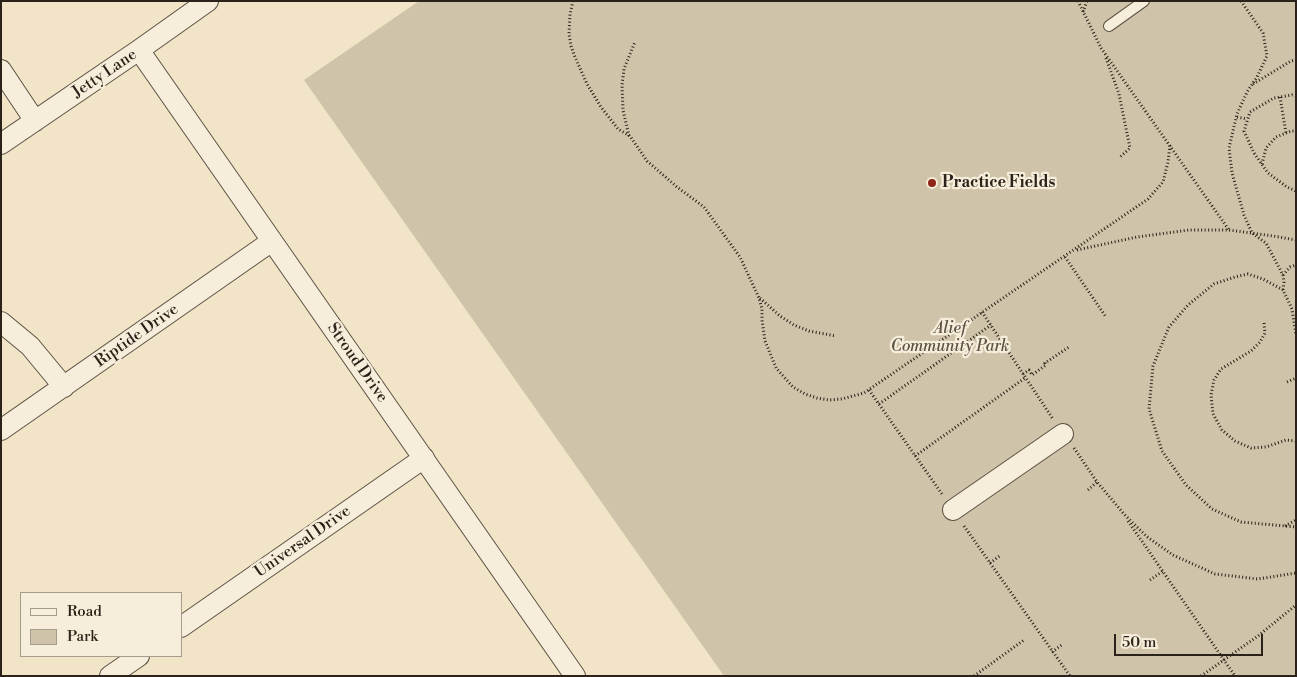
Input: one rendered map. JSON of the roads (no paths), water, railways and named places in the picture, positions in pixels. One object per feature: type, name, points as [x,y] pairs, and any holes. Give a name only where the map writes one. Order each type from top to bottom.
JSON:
[{"type":"street","name":"Jetty Lane","points":[[1,144],[208,1]]},
{"type":"street","name":"Stroud Drive","points":[[139,50],[573,675]]},
{"type":"street","points":[[1,70],[35,122]]},
{"type":"street","name":"Riptide Drive","points":[[1,430],[272,240]]},
{"type":"street","points":[[1,322],[30,346],[64,387]]},
{"type":"street","points":[[953,510],[1063,434]]},
{"type":"street","name":"Universal Drive","points":[[182,626],[424,458]]},
{"type":"street","points":[[110,676],[138,657]]},
{"type":"lane","points":[[1108,26],[1144,1]]},
{"type":"place","name":"Practice Fields","points":[[932,183]]},
{"type":"park label","name":"Alief Community Park","points":[[950,338]]}]
